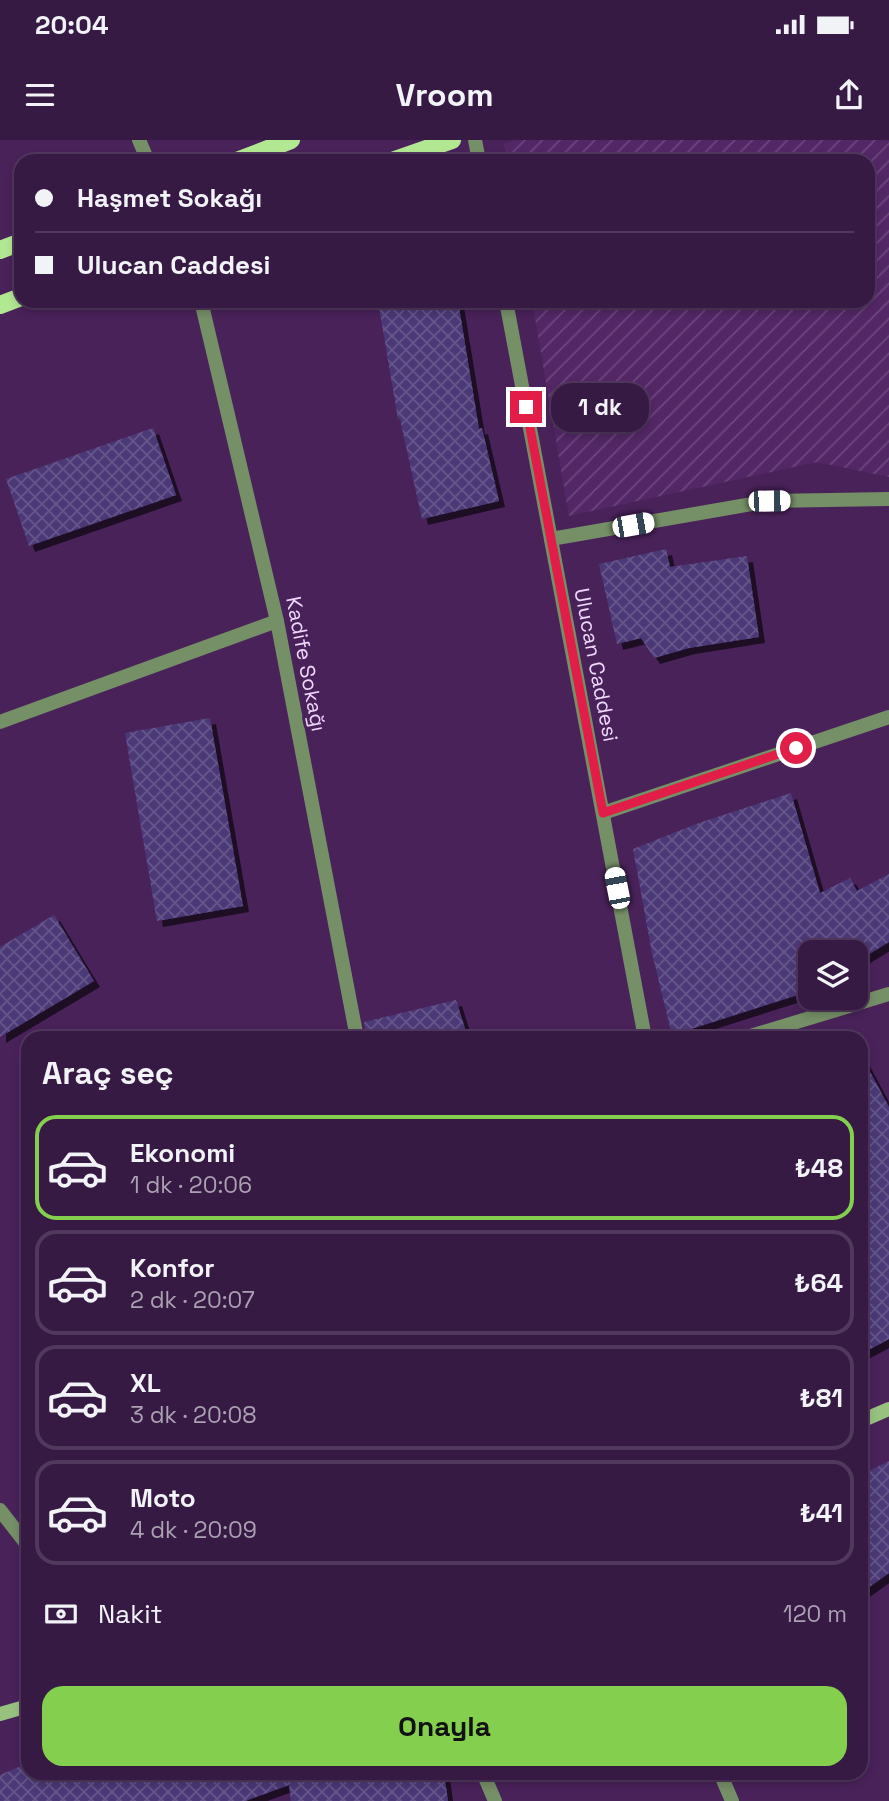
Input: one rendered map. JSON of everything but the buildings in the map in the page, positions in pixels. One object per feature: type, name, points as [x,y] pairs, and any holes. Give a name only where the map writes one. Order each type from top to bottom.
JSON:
[{"type":"main road","points":[[255,154],[291,140]]},
{"type":"main road","points":[[412,154],[452,140]]},
{"type":"street","name":"Kadife Sokağı","points":[[203,308],[277,621],[356,1031]]},
{"type":"street","name":"Ulucan Caddesi","points":[[507,308],[644,1031]]},
{"type":"street","points":[[551,539],[769,501],[889,499]]},
{"type":"street","points":[[0,722],[277,621]]},
{"type":"street","points":[[603,813],[889,717]]},
{"type":"street","points":[[767,1031],[889,994]]},
{"type":"street","points":[[868,1418],[889,1409]]},
{"type":"street","points":[[0,1510],[21,1537]]},
{"type":"street","points":[[0,1714],[21,1708]]},
{"type":"street","points":[[486,1780],[495,1801]]},
{"type":"street","points":[[723,1780],[732,1801]]},
{"type":"shaded area","points":[[515,140],[889,140],[889,477],[817,462],[569,516],[533,308],[875,308],[875,154],[506,154],[504,144]]},
{"type":"route","points":[[526,407],[603,813],[796,748]]}]
